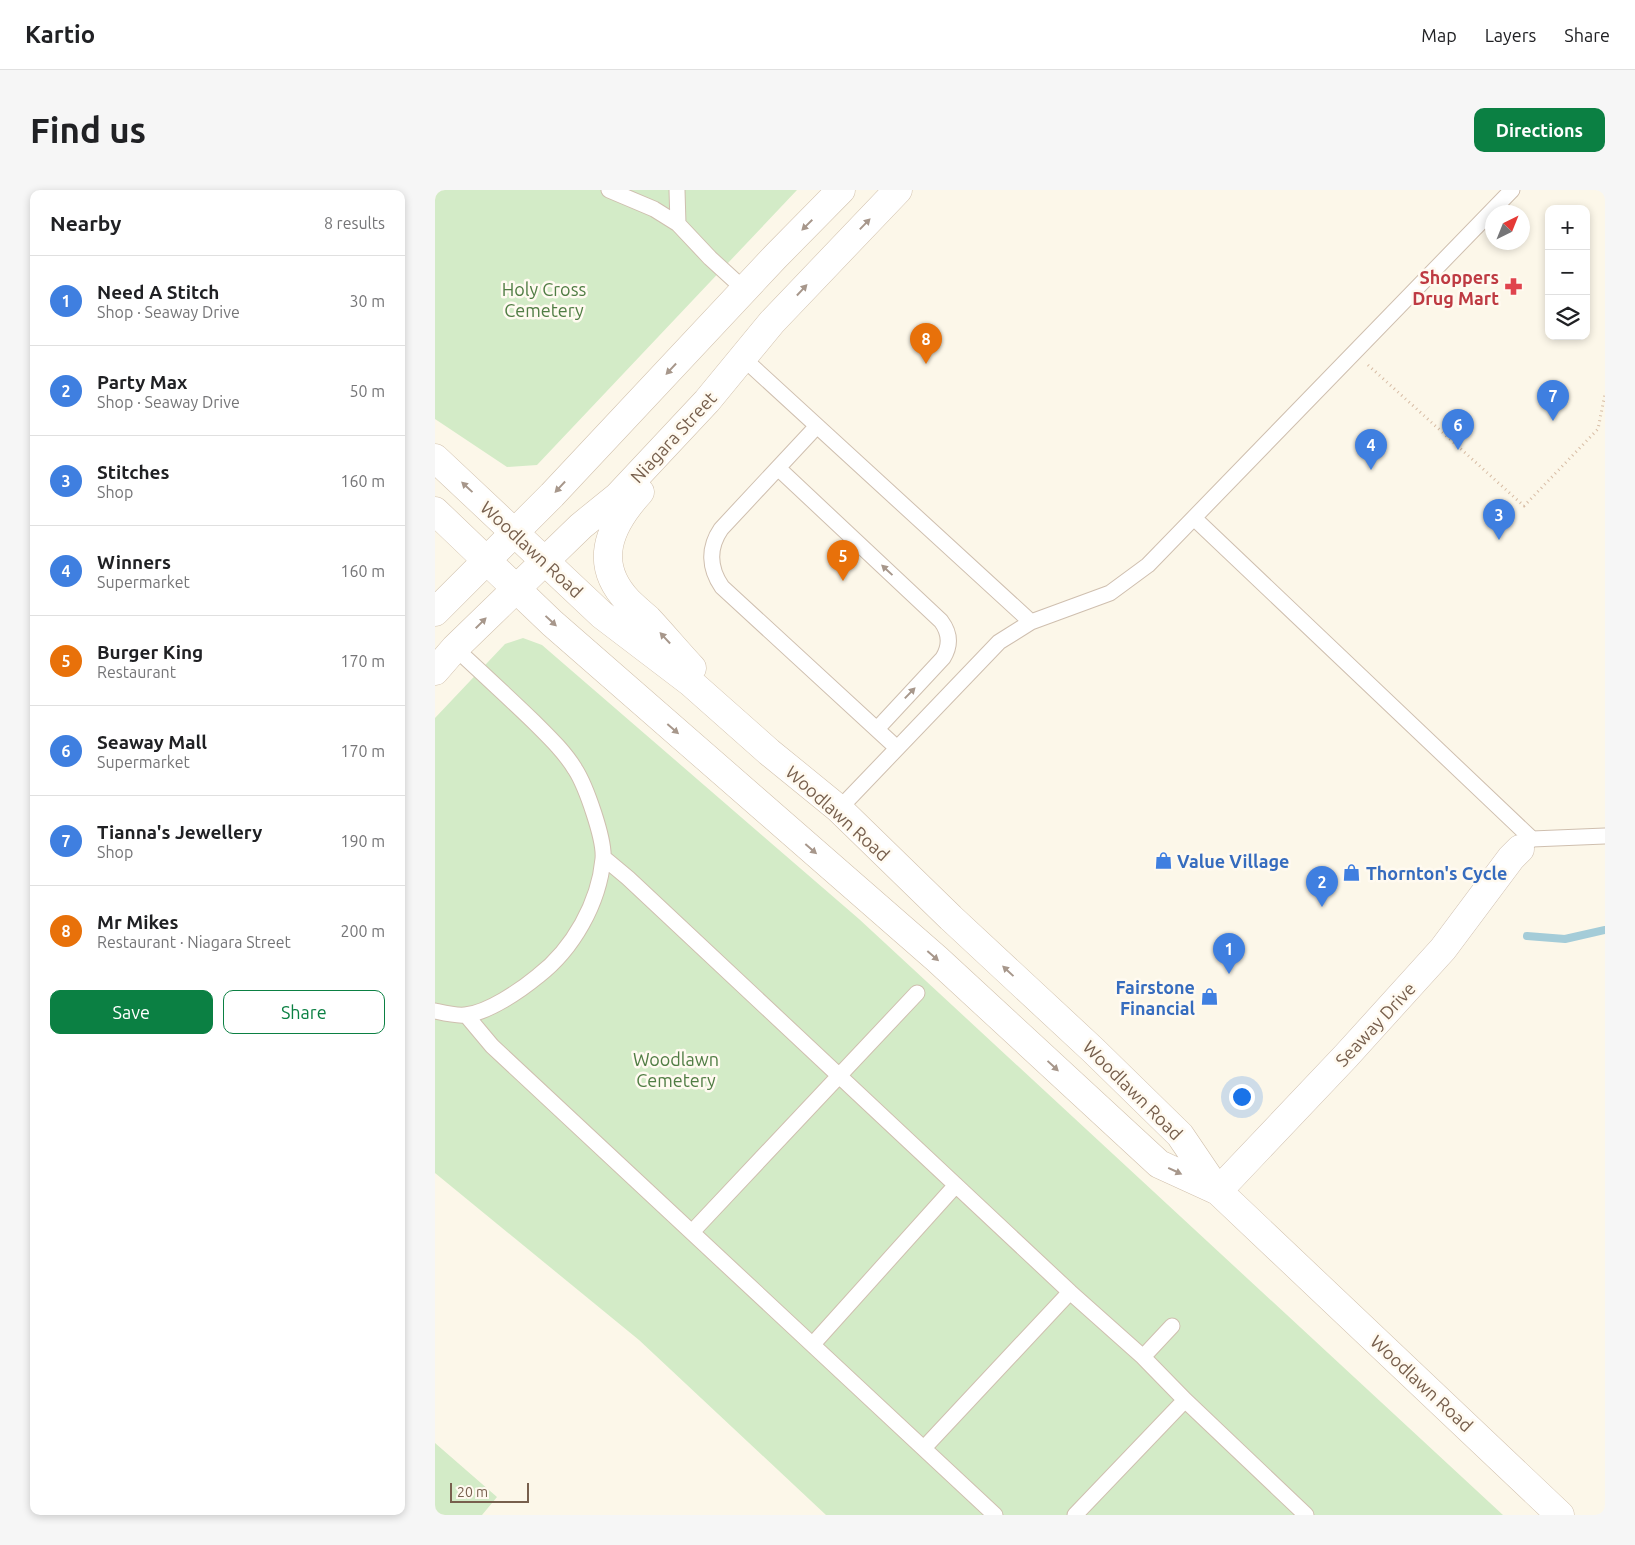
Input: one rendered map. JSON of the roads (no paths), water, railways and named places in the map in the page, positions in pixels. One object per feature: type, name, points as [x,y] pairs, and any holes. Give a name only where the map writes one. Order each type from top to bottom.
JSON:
[{"type":"main road","points":[[435,612],[552,495],[841,190]]},
{"type":"main road","name":"Niagara Street","points":[[435,670],[544,561],[581,526],[618,496],[707,400],[772,322],[898,190]]},
{"type":"main road","points":[[707,400],[676,451],[619,518],[607,550],[609,568],[617,586],[627,600],[649,620],[769,752]]},
{"type":"main road","name":"Woodlawn Road","points":[[435,458],[602,615],[690,682],[769,752],[839,809],[951,918],[1181,1135],[1218,1191],[1550,1512]]},
{"type":"main road","name":"Woodlawn Road","points":[[435,511],[552,623],[937,959],[1159,1164],[1218,1191]]},
{"type":"main road","name":"Seaway Drive","points":[[1218,1191],[1443,949],[1511,858],[1526,844]]},
{"type":"lane","points":[[609,190],[654,209],[678,224],[710,258],[745,290]]},
{"type":"lane","points":[[677,190],[678,224]]},
{"type":"lane","points":[[839,809],[988,652],[1010,634],[1031,622],[1110,593],[1148,565],[1355,352],[1505,193]]},
{"type":"lane","points":[[743,358],[1031,622]]},
{"type":"lane","points":[[817,426],[716,536],[711,554],[714,573],[722,586],[897,748]]},
{"type":"lane","points":[[778,468],[941,621],[947,632],[948,646],[943,658],[877,729]]},
{"type":"lane","points":[[1193,518],[1526,844],[1605,836]]},
{"type":"lane","points":[[435,1011],[466,1015],[487,1008],[511,996],[547,970],[576,932],[592,905],[598,888],[604,858],[589,798],[576,770],[553,742],[455,648]]},
{"type":"lane","points":[[604,858],[840,1075],[1070,1292],[1143,1357],[1296,1512]]},
{"type":"lane","points":[[692,1232],[917,993]]},
{"type":"lane","points":[[466,1015],[491,1046],[995,1515]]},
{"type":"lane","points":[[813,1344],[956,1185]]},
{"type":"lane","points":[[924,1448],[1070,1292]]},
{"type":"lane","points":[[1143,1357],[1172,1326]]},
{"type":"lane","points":[[1075,1515],[1185,1400]]},
{"type":"waterway","points":[[1527,936],[1565,939],[1605,930]]},
{"type":"place","name":"Shoppers Drug Mart","points":[[1513,287]]},
{"type":"place","name":"Mr Mikes","points":[[926,364]]},
{"type":"place","name":"Tianna's Jewellery","points":[[1553,421]]},
{"type":"place","name":"Seaway Mall","points":[[1458,450]]},
{"type":"place","name":"Winners","points":[[1371,470]]},
{"type":"place","name":"Stitches","points":[[1499,540]]},
{"type":"place","name":"Burger King","points":[[843,581]]},
{"type":"place","name":"Value Village","points":[[1163,861]]},
{"type":"place","name":"Thornton's Cycle","points":[[1352,873]]},
{"type":"place","name":"Party Max","points":[[1322,907]]},
{"type":"place","name":"Need A Stitch","points":[[1229,974]]},
{"type":"place","name":"Fairstone Financial","points":[[1209,997]]},
{"type":"park label","name":"Holy Cross Cemetery","points":[[544,299]]},
{"type":"park label","name":"Woodlawn Cemetery","points":[[676,1070]]}]
